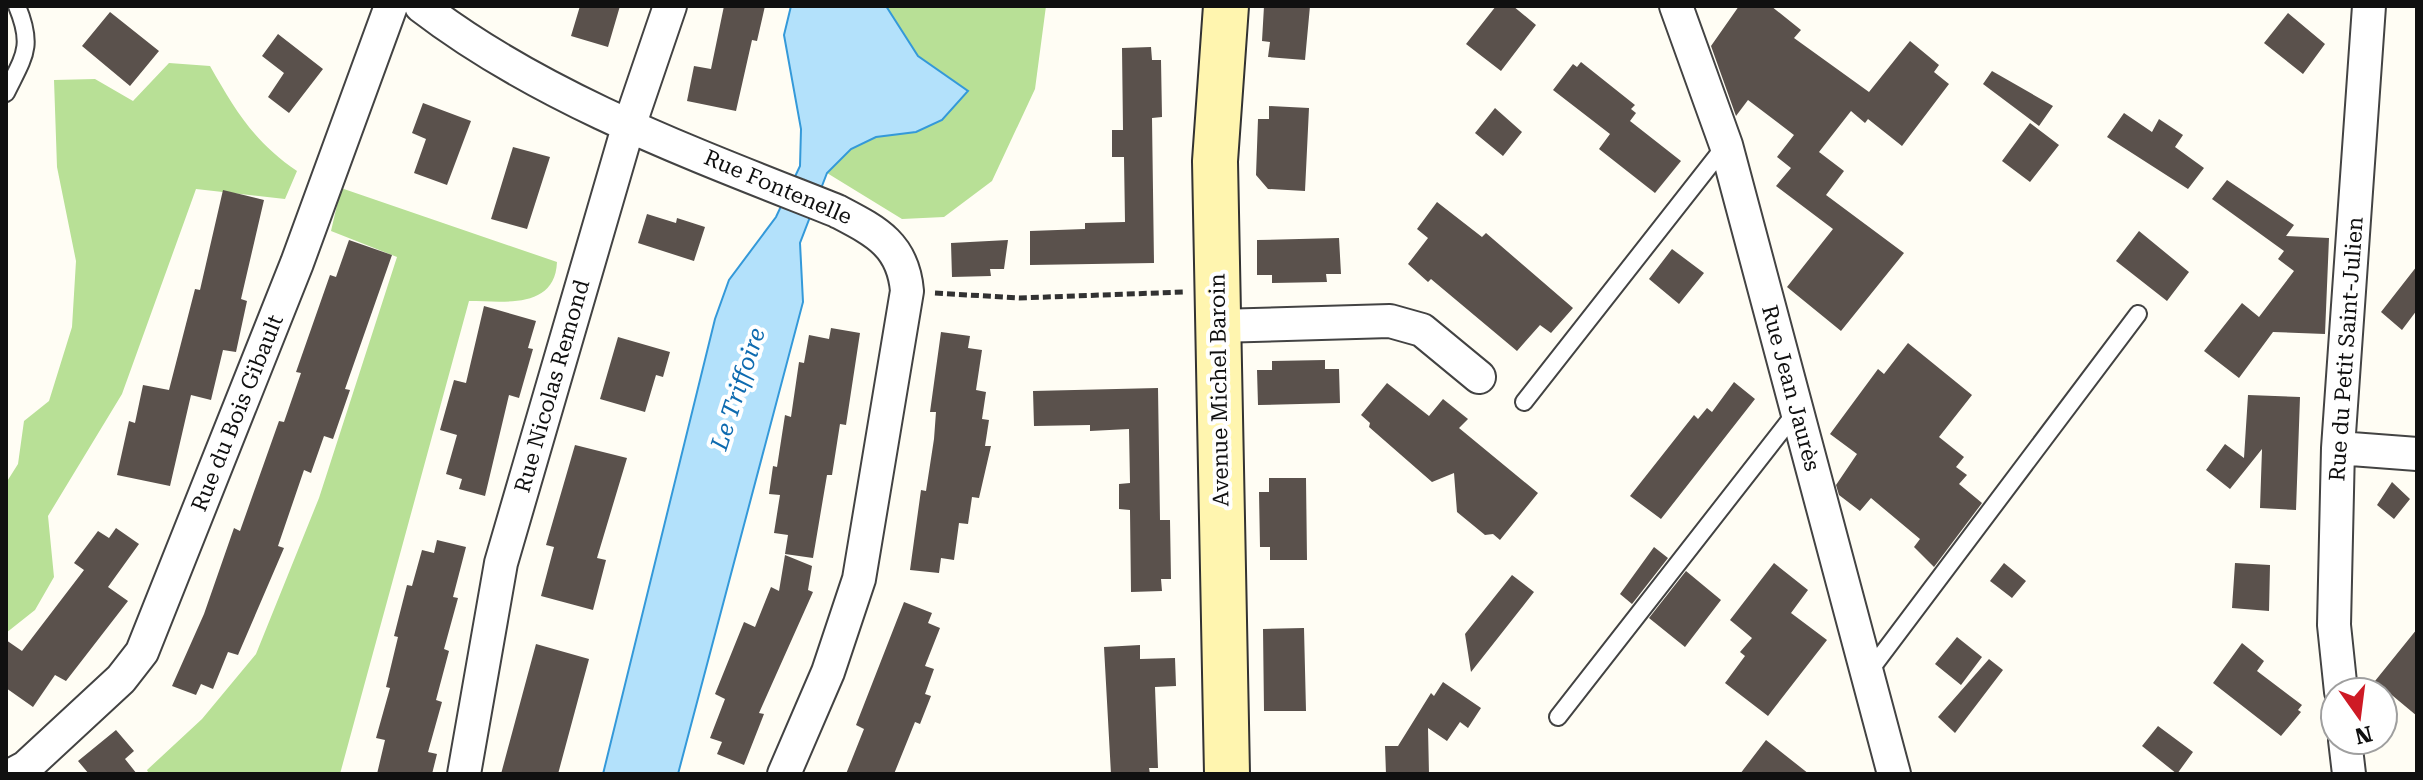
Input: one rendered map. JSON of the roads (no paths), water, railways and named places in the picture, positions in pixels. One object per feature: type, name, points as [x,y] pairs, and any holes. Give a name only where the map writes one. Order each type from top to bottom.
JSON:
[{"type":"street","name":"Rue du Bois Gibault","points":[[13,774],[26,767],[121,679],[142,652],[297,263],[391,6]]},
{"type":"street","name":"Rue Fontenelle","points":[[421,6],[517,67],[629,124],[821,204],[869,228],[892,247],[905,272],[907,291],[859,579],[828,672],[784,774]]},
{"type":"street","name":"Rue Nicolas Remond","points":[[464,774],[501,563],[629,124],[670,6]]},
{"type":"street","name":"Avenue Michel Baroin","points":[[1226,6],[1215,161],[1227,774]]},
{"type":"street","name":"Rue Jean Jaurès","points":[[1676,6],[1726,145],[1894,774]]},
{"type":"street","name":"Rue du Petit Saint-Julien","points":[[2339,676],[2334,625],[2338,448],[2369,6]]},
{"type":"street","points":[[1217,308],[1390,321],[1422,330],[1479,377]]},
{"type":"street","points":[[2338,448],[2417,454]]},
{"type":"street","points":[[800,740],[811,774]]},
{"type":"lane","points":[[6,93],[25,54],[28,32],[17,6]]},
{"type":"lane","points":[[1524,402],[1726,145]]},
{"type":"lane","points":[[1867,674],[2138,314]]},
{"type":"lane","points":[[1558,717],[1797,411]]},
{"type":"water","name":"Le Triffoire","points":[[791,6],[886,6],[918,56],[968,91],[942,120],[916,132],[876,137],[851,149],[827,173],[800,243],[803,302],[678,774],[603,774],[715,319],[729,280],[776,217],[800,166],[801,129],[784,35]]}]
